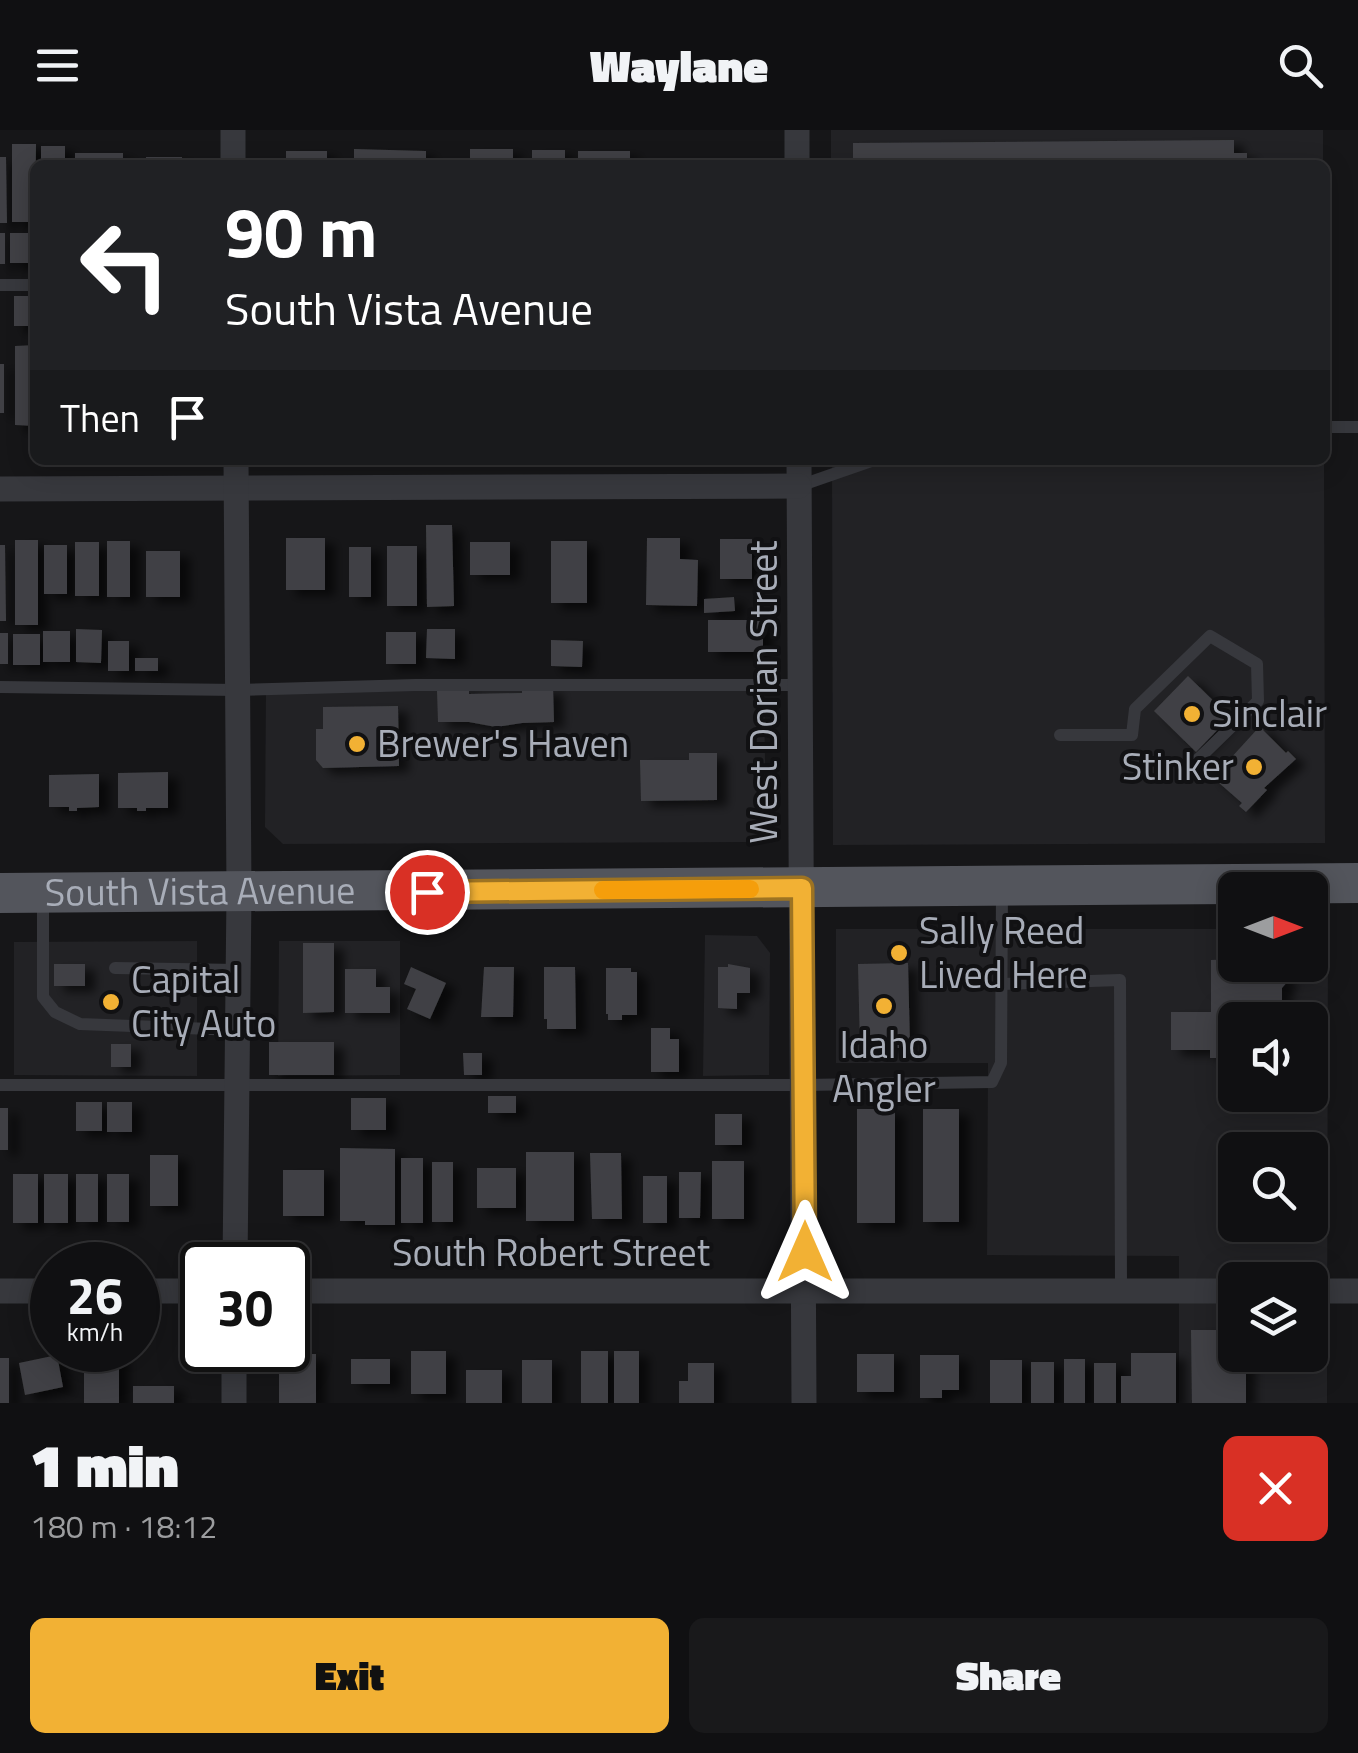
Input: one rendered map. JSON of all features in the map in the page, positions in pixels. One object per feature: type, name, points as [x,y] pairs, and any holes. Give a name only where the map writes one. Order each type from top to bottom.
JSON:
[{"type":"main road","name":"South Vista Avenue","points":[[0,893],[1358,883]]},
{"type":"street","points":[[233,130],[234,160]]},
{"type":"street","points":[[797,130],[797,160]]},
{"type":"street","points":[[235,1242],[239,893],[236,465]]},
{"type":"street","points":[[0,488],[236,488],[799,473]]},
{"type":"street","name":"West Dorian Street","points":[[799,473],[804,1403]]},
{"type":"street","name":"South Robert Street","points":[[310,1291],[1218,1290]]},
{"type":"street","points":[[0,1291],[30,1291]]},
{"type":"street","points":[[1328,1291],[1358,1291]]},
{"type":"street","points":[[234,1372],[234,1403]]},
{"type":"lane","points":[[0,285],[30,284]]},
{"type":"lane","points":[[1330,426],[1358,426]]},
{"type":"lane","points":[[799,473],[845,465]]},
{"type":"lane","points":[[1060,735],[1132,735],[1136,709],[1210,636],[1257,664],[1258,701],[1190,767]]},
{"type":"lane","points":[[0,687],[238,690],[416,685],[801,685]]},
{"type":"lane","points":[[0,1085],[992,1082],[1001,1063],[1002,887]]},
{"type":"lane","points":[[42,893],[43,997],[54,1012],[80,1024],[238,1030]]},
{"type":"lane","points":[[115,968],[238,970]]},
{"type":"lane","points":[[1002,984],[1120,980],[1121,1290]]},
{"type":"shaded area","points":[[831,130],[1323,130],[1323,160],[831,160]]},
{"type":"shaded area","points":[[832,465],[1324,465],[1325,843],[833,845]]},
{"type":"shaded area","points":[[266,688],[764,688],[766,832],[754,842],[283,844],[265,827]]},
{"type":"shaded area","points":[[836,929],[1218,929],[1218,982],[1328,982],[1328,1002],[1218,1002],[1218,1112],[1328,1112],[1328,1132],[1218,1132],[1218,1242],[1327,1242],[1327,1262],[1218,1262],[1218,1372],[1327,1372],[1327,1403],[1179,1403],[1179,1256],[987,1255],[988,1063],[836,1063]]},
{"type":"shaded area","points":[[705,935],[757,936],[770,953],[769,1075],[703,1076]]},
{"type":"shaded area","points":[[197,941],[197,1076],[14,1075],[14,942]]},
{"type":"shaded area","points":[[279,941],[400,941],[400,1075],[278,1076]]},
{"type":"building","points":[[1234,140],[1234,153],[1247,153],[1247,160],[853,160],[853,143]]},
{"type":"building","points":[[12,144],[36,144],[36,160],[30,160],[30,222],[12,222]]},
{"type":"building","points":[[41,146],[65,146],[65,160],[41,160]]},
{"type":"building","points":[[354,149],[426,151],[426,160],[354,160]]},
{"type":"building","points":[[470,149],[513,149],[513,160],[470,160]]},
{"type":"building","points":[[532,150],[565,150],[565,160],[532,160]]},
{"type":"building","points":[[286,151],[327,151],[327,160],[286,160]]},
{"type":"building","points":[[578,151],[630,151],[630,160],[578,160]]},
{"type":"building","points":[[75,153],[123,153],[123,160],[75,160]]},
{"type":"building","points":[[0,157],[6,157],[7,223],[0,223]]},
{"type":"building","points":[[146,157],[182,157],[182,160]]},
{"type":"building","points":[[0,233],[5,233],[5,264],[0,264]]},
{"type":"building","points":[[10,233],[30,233],[30,263],[10,263]]},
{"type":"building","points":[[14,296],[30,296],[30,326],[14,326]]},
{"type":"building","points":[[30,345],[30,426],[15,425],[15,346]]},
{"type":"building","points":[[0,364],[4,364],[4,413],[0,413]]},
{"type":"building","points":[[426,525],[452,525],[454,606],[427,607]]},
{"type":"building","points":[[286,538],[325,538],[325,590],[286,590]]},
{"type":"building","points":[[647,538],[680,538],[680,559],[698,560],[697,606],[646,605]]},
{"type":"building","points":[[720,539],[752,539],[752,579],[720,579]]},
{"type":"building","points":[[15,540],[38,540],[38,625],[15,625]]},
{"type":"building","points":[[107,541],[130,541],[130,597],[107,597]]},
{"type":"building","points":[[551,541],[587,541],[587,603],[551,603]]},
{"type":"building","points":[[75,542],[99,542],[99,596],[75,596]]},
{"type":"building","points":[[470,542],[510,542],[510,575],[470,575]]},
{"type":"building","points":[[0,545],[5,545],[6,621],[0,621]]},
{"type":"building","points":[[44,545],[67,545],[67,594],[44,594]]},
{"type":"building","points":[[387,546],[417,546],[417,606],[387,606]]},
{"type":"building","points":[[349,547],[371,547],[371,597],[349,597]]},
{"type":"building","points":[[146,551],[180,551],[180,597],[146,597]]},
{"type":"building","points":[[734,597],[735,611],[704,613],[704,599]]},
{"type":"building","points":[[708,620],[763,620],[763,652],[708,652]]},
{"type":"building","points":[[76,629],[102,630],[101,663],[76,662]]},
{"type":"building","points":[[427,629],[455,629],[455,659],[426,658]]},
{"type":"building","points":[[43,631],[70,631],[70,662],[43,662]]},
{"type":"building","points":[[386,632],[416,632],[416,664],[386,664]]},
{"type":"building","points":[[0,633],[8,633],[8,664],[0,664]]},
{"type":"building","points":[[13,634],[40,634],[40,665],[13,665]]},
{"type":"building","points":[[551,640],[583,641],[582,667],[551,666]]},
{"type":"building","points":[[108,641],[129,641],[129,671],[108,671]]},
{"type":"building","points":[[135,658],[158,658],[158,671],[135,671]]},
{"type":"building","name":"Sinclair","points":[[1188,676],[1230,717],[1196,752],[1154,711]]},
{"type":"building","points":[[522,688],[553,688],[554,722],[496,727],[438,722],[437,690],[522,693]]},
{"type":"building","name":"Brewer's Haven","points":[[398,706],[399,766],[323,768],[316,760],[316,729],[323,729],[323,707]]},
{"type":"building","name":"Stinker","points":[[1261,725],[1296,759],[1264,788],[1267,790],[1246,812],[1239,806],[1242,803],[1210,775],[1216,768],[1219,771]]},
{"type":"building","points":[[689,753],[717,753],[717,800],[641,801],[640,760],[689,760]]},
{"type":"building","points":[[168,772],[168,808],[118,808],[118,773]]},
{"type":"building","points":[[99,774],[99,807],[69,811],[69,807],[49,807],[49,775]]},
{"type":"building","points":[[303,943],[334,943],[334,1012],[303,1013]]},
{"type":"building","points":[[1211,960],[1218,960],[1218,982],[1287,982],[1282,988],[1282,1002],[1218,1002],[1218,1058],[1210,1058],[1210,1050],[1171,1050],[1171,1012],[1211,1012]]},
{"type":"building","name":"Idaho Angler","points":[[908,963],[910,1048],[860,1048],[858,964]]},
{"type":"building","points":[[54,964],[85,964],[85,986],[54,986]]},
{"type":"building","points":[[728,964],[750,968],[750,993],[737,993],[737,1009],[718,1008],[718,967]]},
{"type":"building","points":[[411,967],[446,983],[430,1019],[407,1009],[416,989],[404,984]]},
{"type":"building","points":[[484,967],[514,967],[513,1017],[481,1017]]},
{"type":"building","points":[[544,967],[575,967],[576,1029],[547,1029]]},
{"type":"building","points":[[606,968],[631,968],[631,972],[637,972],[637,1015],[608,1020]]},
{"type":"building","points":[[345,969],[376,969],[376,987],[390,987],[390,1013],[345,1013]]},
{"type":"building","points":[[651,1028],[670,1028],[670,1039],[679,1039],[679,1072],[651,1072]]},
{"type":"building","points":[[269,1042],[334,1042],[334,1075],[269,1075]]},
{"type":"building","points":[[111,1044],[131,1044],[131,1067],[111,1067]]},
{"type":"building","points":[[463,1053],[482,1053],[482,1075],[464,1075]]},
{"type":"building","points":[[488,1096],[516,1096],[516,1113],[488,1113]]},
{"type":"building","points":[[351,1098],[386,1098],[386,1130],[351,1130]]},
{"type":"building","points":[[76,1102],[102,1102],[102,1131],[76,1131]]},
{"type":"building","points":[[107,1102],[132,1102],[132,1132],[107,1132]]},
{"type":"building","points":[[0,1108],[8,1108],[8,1150],[0,1150]]},
{"type":"building","points":[[857,1109],[895,1109],[895,1223],[857,1223]]},
{"type":"building","points":[[923,1109],[959,1109],[959,1222],[923,1222]]},
{"type":"building","points":[[715,1114],[742,1114],[742,1145],[715,1145]]},
{"type":"building","points":[[340,1148],[395,1149],[395,1225],[340,1221]]},
{"type":"building","points":[[526,1152],[574,1152],[574,1221],[526,1221]]},
{"type":"building","points":[[590,1153],[621,1153],[622,1219],[592,1219]]},
{"type":"building","points":[[150,1155],[178,1155],[178,1206],[150,1206]]},
{"type":"building","points":[[401,1158],[423,1158],[423,1223],[401,1223]]},
{"type":"building","points":[[712,1161],[744,1161],[744,1219],[712,1219]]},
{"type":"building","points":[[432,1162],[453,1162],[453,1222],[432,1222]]},
{"type":"building","points":[[477,1168],[516,1168],[516,1208],[477,1208]]},
{"type":"building","points":[[283,1170],[324,1170],[324,1216],[283,1216]]},
{"type":"building","points":[[679,1172],[701,1172],[700,1218],[679,1218]]},
{"type":"building","points":[[13,1174],[38,1174],[38,1223],[13,1223]]},
{"type":"building","points":[[44,1174],[68,1174],[68,1223],[44,1223]]},
{"type":"building","points":[[76,1174],[98,1174],[98,1222],[76,1222]]},
{"type":"building","points":[[107,1174],[129,1174],[129,1222],[107,1222]]},
{"type":"building","points":[[643,1176],[667,1176],[667,1223],[643,1223]]},
{"type":"building","points":[[1191,1330],[1218,1330],[1218,1372],[1246,1372],[1246,1403],[1192,1403]]},
{"type":"building","points":[[411,1351],[446,1351],[446,1394],[411,1394]]},
{"type":"building","points":[[581,1351],[608,1351],[608,1403],[581,1403]]},
{"type":"building","points":[[614,1351],[639,1351],[639,1403],[614,1403]]},
{"type":"building","points":[[1131,1353],[1176,1353],[1176,1403],[1121,1403],[1121,1376],[1131,1376]]},
{"type":"building","points":[[310,1354],[316,1354],[316,1403],[279,1403],[279,1372],[310,1372]]},
{"type":"building","points":[[857,1354],[894,1354],[894,1392],[857,1392]]},
{"type":"building","points":[[920,1355],[959,1355],[959,1390],[942,1390],[942,1398],[920,1398]]},
{"type":"building","points":[[0,1358],[9,1358],[9,1403],[0,1403]]},
{"type":"building","points":[[351,1359],[390,1359],[390,1384],[351,1384]]},
{"type":"building","points":[[1064,1359],[1085,1359],[1085,1403],[1064,1403]]},
{"type":"building","points":[[522,1360],[552,1360],[552,1403],[522,1403]]},
{"type":"building","points":[[990,1360],[1022,1360],[1022,1403],[990,1403]]},
{"type":"building","points":[[30,1361],[30,1372],[60,1372],[63,1387],[25,1395],[19,1363]]},
{"type":"building","points":[[1031,1362],[1054,1362],[1054,1403],[1031,1403]]},
{"type":"building","points":[[688,1363],[714,1363],[714,1403],[679,1403],[679,1381],[688,1381]]},
{"type":"building","points":[[1094,1363],[1116,1363],[1116,1403],[1094,1403]]},
{"type":"building","points":[[466,1370],[502,1370],[502,1403],[466,1403]]},
{"type":"building","points":[[84,1372],[119,1372],[119,1403],[84,1403]]},
{"type":"building","points":[[133,1386],[174,1386],[174,1403],[133,1403]]},
{"type":"slow traffic","points":[[603,890],[750,889]]},
{"type":"place","name":"Sinclair","points":[[1192,714]]},
{"type":"place","name":"Brewer's Haven","points":[[357,744]]},
{"type":"place","name":"Stinker","points":[[1254,767]]},
{"type":"place","name":"Sally Reed Lived Here","points":[[899,953]]},
{"type":"place","name":"Capital City Auto","points":[[111,1002]]},
{"type":"place","name":"Idaho Angler","points":[[884,1006]]},
{"type":"route","points":[[427,892],[802,888],[805,1252]]}]
